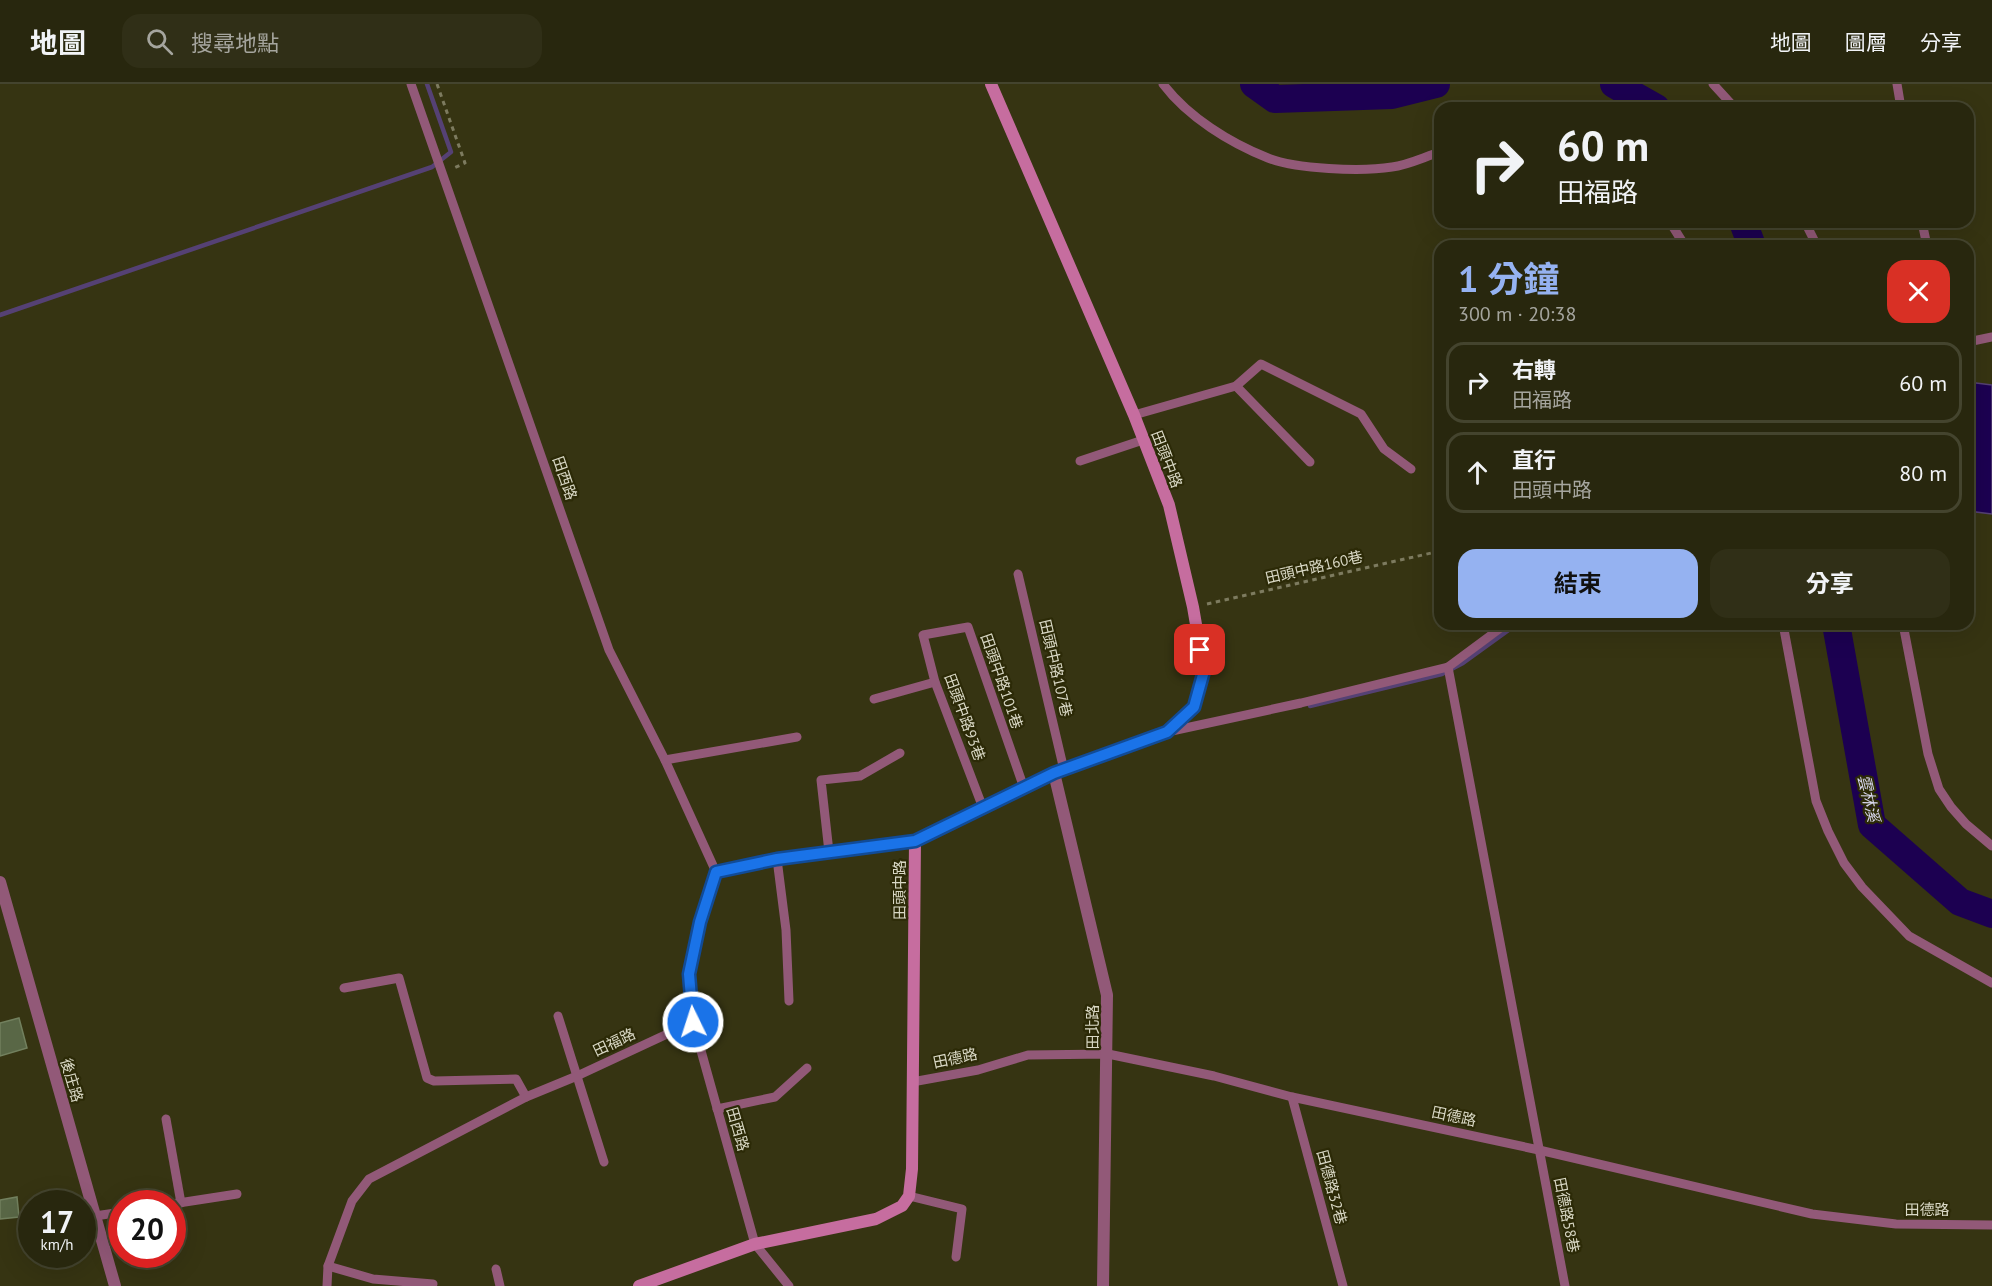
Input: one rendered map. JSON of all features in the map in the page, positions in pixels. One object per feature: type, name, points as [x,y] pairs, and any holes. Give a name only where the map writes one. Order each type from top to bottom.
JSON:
[{"type":"street","name":"田頭中路","points":[[909,1196],[912,1169],[915,841],[1059,772],[1167,732],[1194,707],[1204,671],[1193,607],[1169,505],[1134,415],[990,84]]},
{"type":"street","name":"田北路","points":[[1059,772],[1107,995],[1108,1054],[1103,1286]]},
{"type":"street","name":"後庄路","points":[[0,882],[88,1190]]},
{"type":"street","points":[[639,1286],[755,1244],[876,1219],[902,1206],[909,1196]]},
{"type":"street","name":"後庄路","points":[[96,1220],[115,1286]]},
{"type":"lane","name":"田西路","points":[[411,84],[609,650],[665,760],[716,872]]},
{"type":"lane","points":[[1163,84],[1172,95],[1205,123],[1270,159],[1337,169],[1392,167],[1434,154]]},
{"type":"lane","points":[[1713,84],[1730,102]]},
{"type":"lane","points":[[1896,84],[1900,102]]},
{"type":"lane","points":[[1974,341],[1992,337]]},
{"type":"lane","points":[[1134,415],[1236,386],[1261,364],[1361,414],[1384,449],[1411,469]]},
{"type":"lane","points":[[1236,386],[1310,462]]},
{"type":"lane","points":[[1080,461],[1143,440]]},
{"type":"lane","name":"田頭中路107巷","points":[[1018,574],[1059,772]]},
{"type":"lane","name":"田頭中路101巷","points":[[923,635],[968,627],[1024,788]]},
{"type":"lane","points":[[1167,732],[1301,703],[1448,667],[1498,630]]},
{"type":"lane","points":[[1784,630],[1816,801],[1844,863],[1862,887],[1909,936],[1992,983]]},
{"type":"lane","points":[[1904,630],[1928,754],[1940,789],[1951,807],[1966,824],[1992,846]]},
{"type":"lane","name":"田頭中路93巷","points":[[923,635],[935,681],[983,808]]},
{"type":"lane","name":"田德路58巷","points":[[1448,667],[1565,1286]]},
{"type":"lane","points":[[874,699],[935,681]]},
{"type":"lane","points":[[665,760],[797,737]]},
{"type":"lane","points":[[830,852],[821,780],[860,776],[900,753]]},
{"type":"lane","points":[[693,1022],[689,974],[700,922],[716,872],[777,859],[915,841]]},
{"type":"lane","points":[[777,859],[786,930],[789,1001]]},
{"type":"lane","points":[[344,988],[399,978],[427,1078],[434,1081],[516,1079],[526,1097]]},
{"type":"lane","points":[[558,1016],[604,1162]]},
{"type":"lane","name":"田西路","points":[[693,1022],[755,1244]]},
{"type":"lane","name":"田福路","points":[[327,1286],[328,1266],[352,1201],[369,1179],[526,1097],[693,1022]]},
{"type":"lane","name":"田德路","points":[[912,1082],[978,1070],[1028,1055],[1108,1054],[1214,1076],[1292,1097],[1539,1150],[1812,1214],[1896,1224],[1992,1225]]},
{"type":"lane","points":[[717,1109],[776,1097],[807,1068]]},
{"type":"lane","name":"田德路32巷","points":[[1292,1097],[1343,1286]]},
{"type":"lane","points":[[166,1119],[175,1190]]},
{"type":"lane","points":[[186,1202],[237,1194]]},
{"type":"lane","points":[[909,1196],[962,1209],[956,1257]]},
{"type":"lane","points":[[755,1244],[789,1286]]},
{"type":"lane","points":[[328,1266],[373,1279],[433,1284]]},
{"type":"lane","points":[[496,1269],[500,1286]]},
{"type":"path","points":[[437,84],[465,163],[442,173]]},
{"type":"path","name":"田頭中路160巷","points":[[1193,607],[1434,552]]},
{"type":"shaded area","points":[[1974,383],[1992,385],[1992,514],[1974,512]]},
{"type":"building","points":[[19,1018],[27,1048],[0,1056],[0,1023]]},
{"type":"building","points":[[17,1197],[18,1217],[0,1219],[0,1200]]},
{"type":"waterway","points":[[0,315],[432,167],[451,152],[427,84]]},
{"type":"waterway","name":"雲林溪","points":[[1254,84],[1275,99],[1392,95],[1436,84]]},
{"type":"waterway","name":"雲林溪","points":[[1614,84],[1646,102]]},
{"type":"waterway","name":"雲林溪","points":[[1745,228],[1750,240]]},
{"type":"waterway","points":[[1310,706],[1442,674],[1463,663],[1509,630]]},
{"type":"waterway","name":"雲林溪","points":[[1837,630],[1872,825],[1960,902],[1992,914]]},
{"type":"route","points":[[693,1022],[689,974],[700,922],[716,872],[777,859],[915,841],[1054,773],[1167,732],[1194,707],[1204,671],[1200,650]]}]
